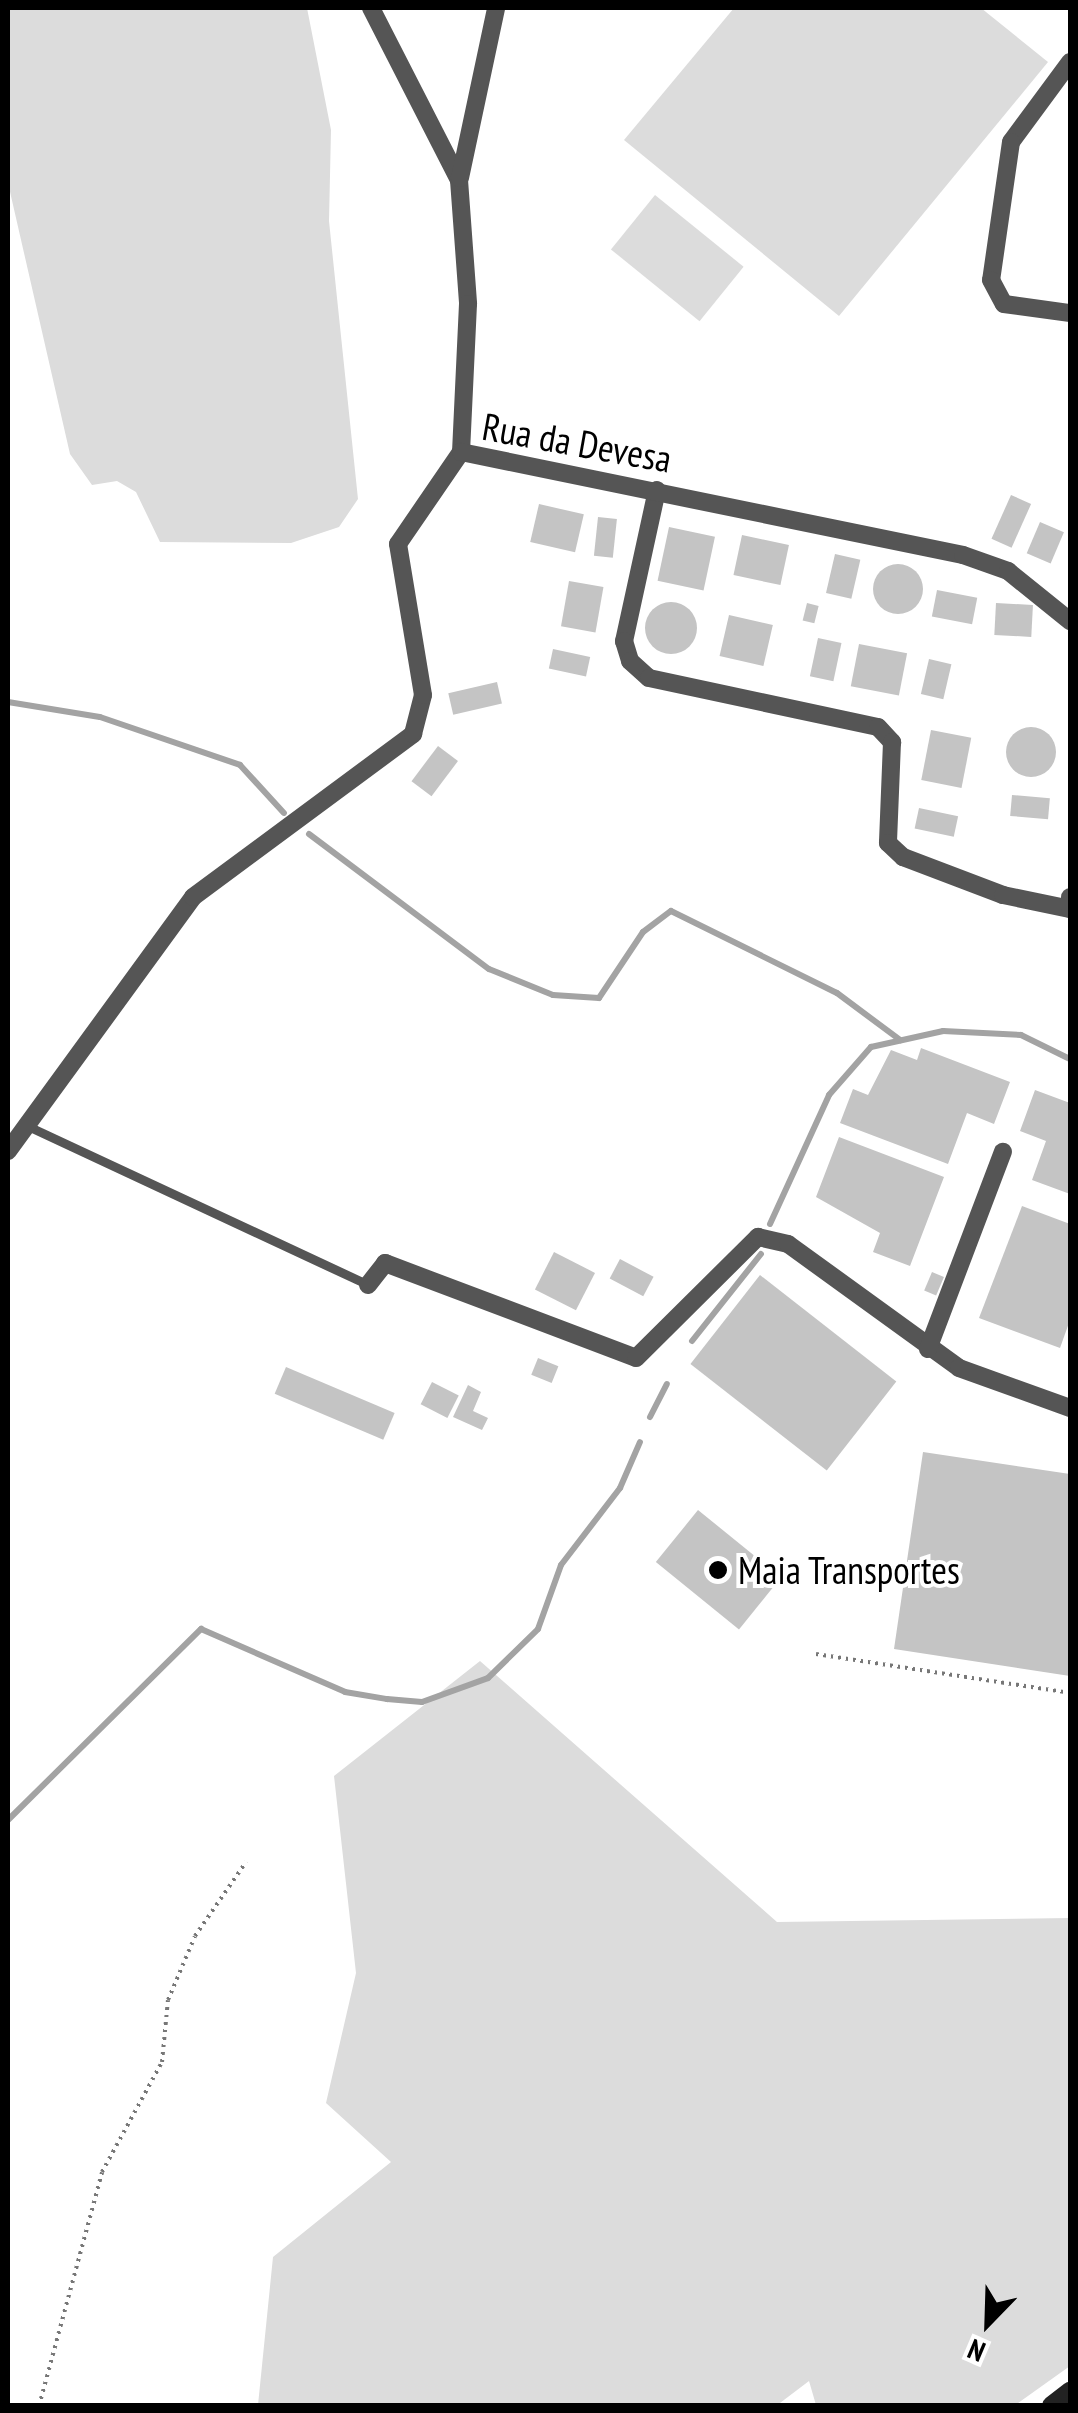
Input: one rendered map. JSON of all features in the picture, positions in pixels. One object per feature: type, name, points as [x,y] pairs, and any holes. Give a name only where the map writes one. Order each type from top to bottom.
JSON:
[{"type":"street","points":[[371,8],[459,180]]},
{"type":"street","points":[[461,452],[468,304],[459,180],[496,8]]},
{"type":"street","points":[[1070,62],[1011,142],[991,280],[1004,304],[1070,312]]},
{"type":"street","name":"Rua da Devesa","points":[[8,1152],[32,1128],[193,897],[412,734],[424,695],[398,544],[461,452],[963,554],[1008,571],[1070,620]]},
{"type":"street","points":[[657,490],[624,641],[630,661],[648,678],[878,727],[892,742],[888,843],[903,857],[1003,895],[1070,909],[1070,898]]},
{"type":"street","points":[[928,1349],[1002,1152]]},
{"type":"street","points":[[368,1285],[385,1263],[636,1358],[758,1237],[788,1244],[928,1349],[1070,1408]]},
{"type":"street","points":[[1052,2406],[1070,2392]]},
{"type":"lane","points":[[32,1128],[368,1285]]},
{"type":"path","points":[[816,1654],[1070,1693]]},
{"type":"path","points":[[39,2406],[102,2172],[162,2062],[168,2000],[195,1936],[246,1862]]},
{"type":"shaded area","points":[[8,8],[307,8],[331,130],[329,221],[358,499],[339,527],[291,543],[160,542],[136,492],[117,481],[92,485],[70,454],[8,183]]},
{"type":"shaded area","points":[[734,8],[981,8],[1048,62],[839,316],[624,140]]},
{"type":"shaded area","points":[[655,195],[744,267],[700,321],[611,249]]},
{"type":"shaded area","points":[[480,1661],[777,1922],[1070,1918],[1070,2366],[1014,2406],[816,2405],[809,2381],[776,2406],[258,2405],[273,2257],[391,2162],[326,2103],[356,1973],[334,1776]]},
{"type":"building","points":[[1011,495],[1031,504],[1012,548],[991,539]]},
{"type":"building","points":[[539,504],[584,514],[575,552],[530,542]]},
{"type":"building","points":[[598,517],[617,519],[613,558],[594,556]]},
{"type":"building","points":[[1040,522],[1064,532],[1051,563],[1027,553]]},
{"type":"building","points":[[669,527],[715,537],[704,591],[658,581]]},
{"type":"building","points":[[742,535],[789,545],[780,585],[733,575]]},
{"type":"building","points":[[835,554],[860,560],[851,599],[826,593]]},
{"type":"building","points":[[898,564],[915,572],[923,589],[915,606],[898,614],[881,606],[873,589],[881,572]]},
{"type":"building","points":[[569,581],[603,587],[595,632],[561,626]]},
{"type":"building","points":[[937,590],[977,598],[972,624],[932,617]]},
{"type":"building","points":[[671,602],[690,609],[697,628],[690,647],[671,654],[652,647],[645,628],[652,609]]},
{"type":"building","points":[[807,603],[819,606],[814,623],[803,620]]},
{"type":"building","points":[[996,603],[1033,605],[1031,637],[994,635]]},
{"type":"building","points":[[729,615],[773,625],[763,666],[720,656]]},
{"type":"building","points":[[818,638],[841,643],[833,681],[810,676]]},
{"type":"building","points":[[859,644],[907,653],[899,696],[851,686]]},
{"type":"building","points":[[553,649],[590,657],[586,676],[549,669]]},
{"type":"building","points":[[929,659],[951,664],[943,699],[921,694]]},
{"type":"building","points":[[497,682],[502,703],[453,715],[448,693]]},
{"type":"building","points":[[1031,727],[1048,735],[1056,752],[1048,769],[1031,777],[1014,769],[1006,752],[1014,735]]},
{"type":"building","points":[[931,730],[971,738],[962,788],[921,780]]},
{"type":"building","points":[[438,746],[458,761],[431,796],[412,781]]},
{"type":"building","points":[[1012,795],[1050,798],[1048,819],[1010,816]]},
{"type":"building","points":[[919,808],[958,816],[954,837],[915,829]]},
{"type":"building","points":[[921,1048],[1010,1082],[994,1124],[967,1113],[948,1164],[840,1123],[853,1089],[868,1095],[891,1050],[917,1060]]},
{"type":"building","points":[[1035,1090],[1070,1103],[1070,1194],[1032,1180],[1046,1141],[1020,1131]]},
{"type":"building","points":[[839,1137],[944,1177],[910,1266],[873,1252],[880,1233],[816,1197]]},
{"type":"building","points":[[1022,1206],[1070,1224],[1070,1320],[1060,1348],[979,1318]]},
{"type":"building","points":[[554,1252],[595,1273],[576,1310],[535,1289]]},
{"type":"building","points":[[620,1259],[654,1277],[643,1296],[610,1278]]},
{"type":"building","points":[[932,1272],[944,1277],[936,1295],[924,1290]]},
{"type":"building","points":[[760,1275],[896,1382],[827,1471],[690,1364]]},
{"type":"building","points":[[538,1358],[558,1366],[552,1383],[531,1375]]},
{"type":"building","points":[[286,1367],[395,1413],[383,1440],[275,1394]]},
{"type":"building","points":[[432,1382],[459,1396],[447,1418],[421,1404]]},
{"type":"building","points":[[468,1385],[481,1392],[473,1411],[488,1418],[482,1430],[453,1417]]},
{"type":"building","points":[[923,1452],[1070,1474],[1070,1676],[894,1649]]},
{"type":"building","name":"Maia Transportes","points":[[698,1510],[781,1577],[739,1629],[656,1562]]},
{"type":"waterway","points":[[8,702],[100,717],[240,765],[284,813]]},
{"type":"waterway","points":[[309,834],[489,969],[553,995],[599,998],[643,932],[671,911],[837,993],[900,1040]]},
{"type":"waterway","points":[[770,1224],[829,1095],[871,1047],[943,1031],[1021,1035],[1070,1059]]},
{"type":"waterway","points":[[692,1341],[761,1254]]},
{"type":"waterway","points":[[650,1417],[667,1384]]},
{"type":"waterway","points":[[8,1820],[201,1629],[345,1692],[422,1702],[488,1678],[538,1629],[561,1565],[620,1488],[640,1442]]},
{"type":"place","name":"Maia Transportes","points":[[718,1570]]}]
